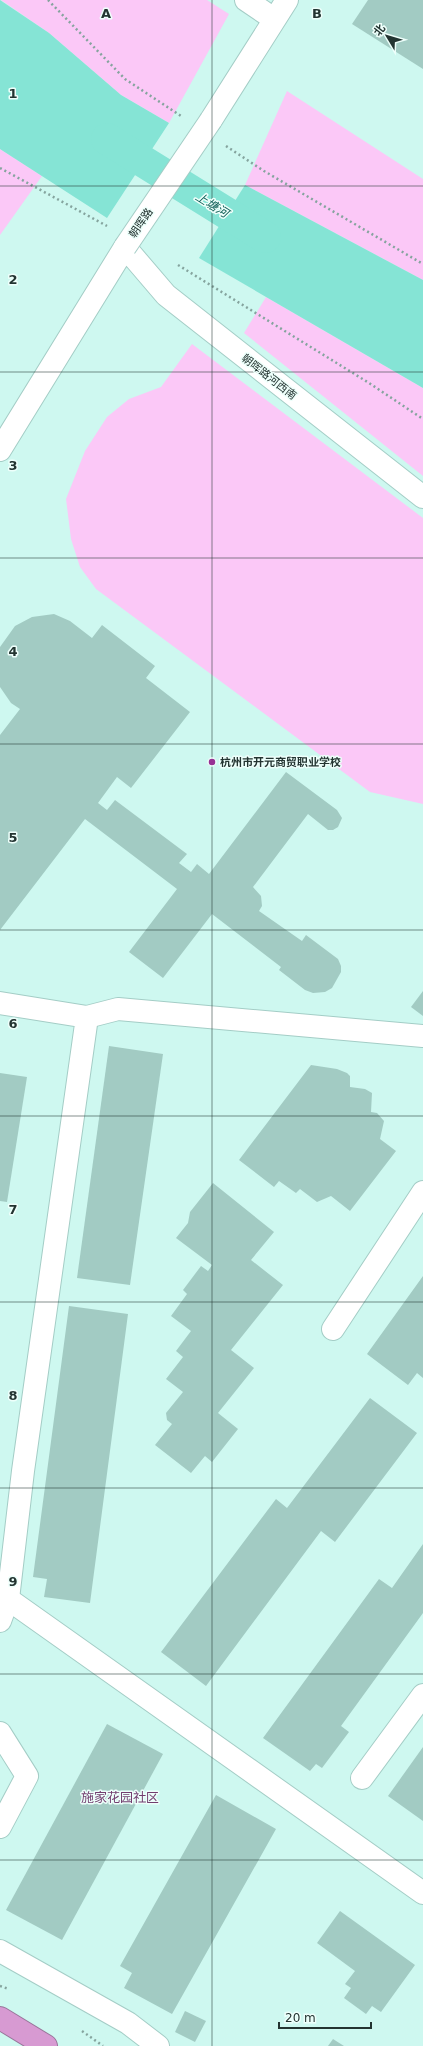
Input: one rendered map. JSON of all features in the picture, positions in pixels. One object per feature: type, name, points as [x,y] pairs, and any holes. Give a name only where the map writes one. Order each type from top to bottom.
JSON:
[{"type":"highway","points":[[0,2018],[46,2046]]},
{"type":"street","points":[[246,0],[274,19]]},
{"type":"street","name":"朝晖路","points":[[0,450],[124,247],[211,120],[287,0]]},
{"type":"street","name":"朝晖路河西南","points":[[124,247],[166,296],[423,497]]},
{"type":"street","points":[[0,1003],[87,1017],[118,1009],[423,1036]]},
{"type":"street","points":[[0,1621],[8,1599],[9,1513],[87,1017]]},
{"type":"street","points":[[333,1329],[423,1192]]},
{"type":"street","points":[[8,1599],[423,1893]]},
{"type":"street","points":[[362,1778],[423,1695]]},
{"type":"street","points":[[0,1733],[27,1776],[0,1827]]},
{"type":"street","points":[[0,1951],[128,2023],[158,2046]]},
{"type":"path","points":[[0,168],[109,227]]},
{"type":"path","points":[[178,265],[205,280],[423,419]]},
{"type":"shaded area","points":[[0,0],[49,33],[121,95],[169,123],[107,218],[0,149]]},
{"type":"shaded area","points":[[1,0],[207,0],[229,14],[169,123],[121,95],[49,33]]},
{"type":"shaded area","points":[[287,91],[423,179],[423,280],[245,185]]},
{"type":"shaded area","points":[[0,149],[42,176],[0,235]]},
{"type":"shaded area","points":[[245,185],[423,280],[423,388],[199,258]]},
{"type":"shaded area","points":[[266,297],[423,388],[423,476],[244,333]]},
{"type":"shaded area","points":[[192,344],[423,518],[423,804],[370,792],[96,589],[80,567],[71,539],[66,499],[85,451],[107,417],[129,399],[161,387]]},
{"type":"building","points":[[368,0],[423,0],[423,69],[352,24]]},
{"type":"building","points":[[54,614],[70,621],[92,638],[102,625],[155,666],[146,678],[190,712],[131,788],[117,777],[98,803],[107,810],[115,800],[187,854],[179,863],[191,872],[197,864],[209,874],[286,772],[337,810],[342,818],[338,827],[333,830],[328,830],[308,814],[253,887],[261,896],[262,906],[259,911],[302,941],[306,935],[338,959],[341,966],[341,972],[332,988],[325,992],[313,993],[305,990],[279,970],[281,967],[212,914],[163,978],[129,952],[177,889],[85,819],[0,930],[0,735],[20,709],[11,703],[0,687],[0,647],[15,626],[32,617]]},
{"type":"building","points":[[423,991],[423,1016],[411,1007]]},
{"type":"building","points":[[109,1046],[163,1054],[130,1285],[77,1278]]},
{"type":"building","points":[[311,1065],[337,1069],[347,1073],[350,1076],[350,1087],[365,1089],[372,1093],[371,1112],[377,1113],[384,1121],[380,1139],[396,1151],[350,1211],[331,1196],[317,1202],[300,1189],[296,1193],[279,1181],[274,1187],[239,1160]]},
{"type":"building","points":[[0,1073],[27,1077],[7,1202],[0,1201]]},
{"type":"building","points":[[213,1183],[274,1232],[251,1260],[283,1285],[231,1350],[254,1368],[218,1413],[238,1429],[212,1462],[205,1456],[191,1473],[155,1445],[172,1424],[167,1420],[166,1413],[183,1392],[166,1379],[183,1357],[176,1351],[191,1331],[171,1316],[187,1294],[183,1290],[201,1266],[208,1271],[212,1265],[176,1238],[188,1223],[190,1212]]},
{"type":"building","points":[[423,1276],[423,1378],[417,1373],[408,1385],[367,1354]]},
{"type":"building","points":[[69,1306],[128,1314],[90,1603],[44,1597],[47,1579],[33,1577]]},
{"type":"building","points":[[370,1398],[417,1433],[335,1542],[321,1531],[206,1686],[161,1652],[276,1499],[287,1508]]},
{"type":"building","points":[[423,1544],[423,1613],[341,1726],[349,1732],[322,1768],[316,1764],[310,1771],[263,1738],[379,1579],[392,1588]]},
{"type":"building","points":[[107,1724],[163,1754],[62,1940],[6,1910]]},
{"type":"building","points":[[423,1747],[423,1821],[388,1796]]},
{"type":"building","points":[[216,1795],[276,1829],[172,2014],[124,1988],[132,1973],[120,1966]]},
{"type":"building","points":[[340,1911],[415,1965],[381,2012],[372,2006],[366,2014],[344,1998],[351,1988],[345,1984],[355,1971],[317,1943]]},
{"type":"building","points":[[185,2011],[206,2021],[195,2042],[175,2032]]},
{"type":"building","points":[[333,2039],[344,2046],[328,2046]]},
{"type":"waterway","name":"上塘河","points":[[107,139],[265,237]]},
{"type":"place","name":"杭州市开元商贸职业学校","points":[[212,762]]},
{"type":"district","name":"施家花园社区","points":[[120,1797]]}]
